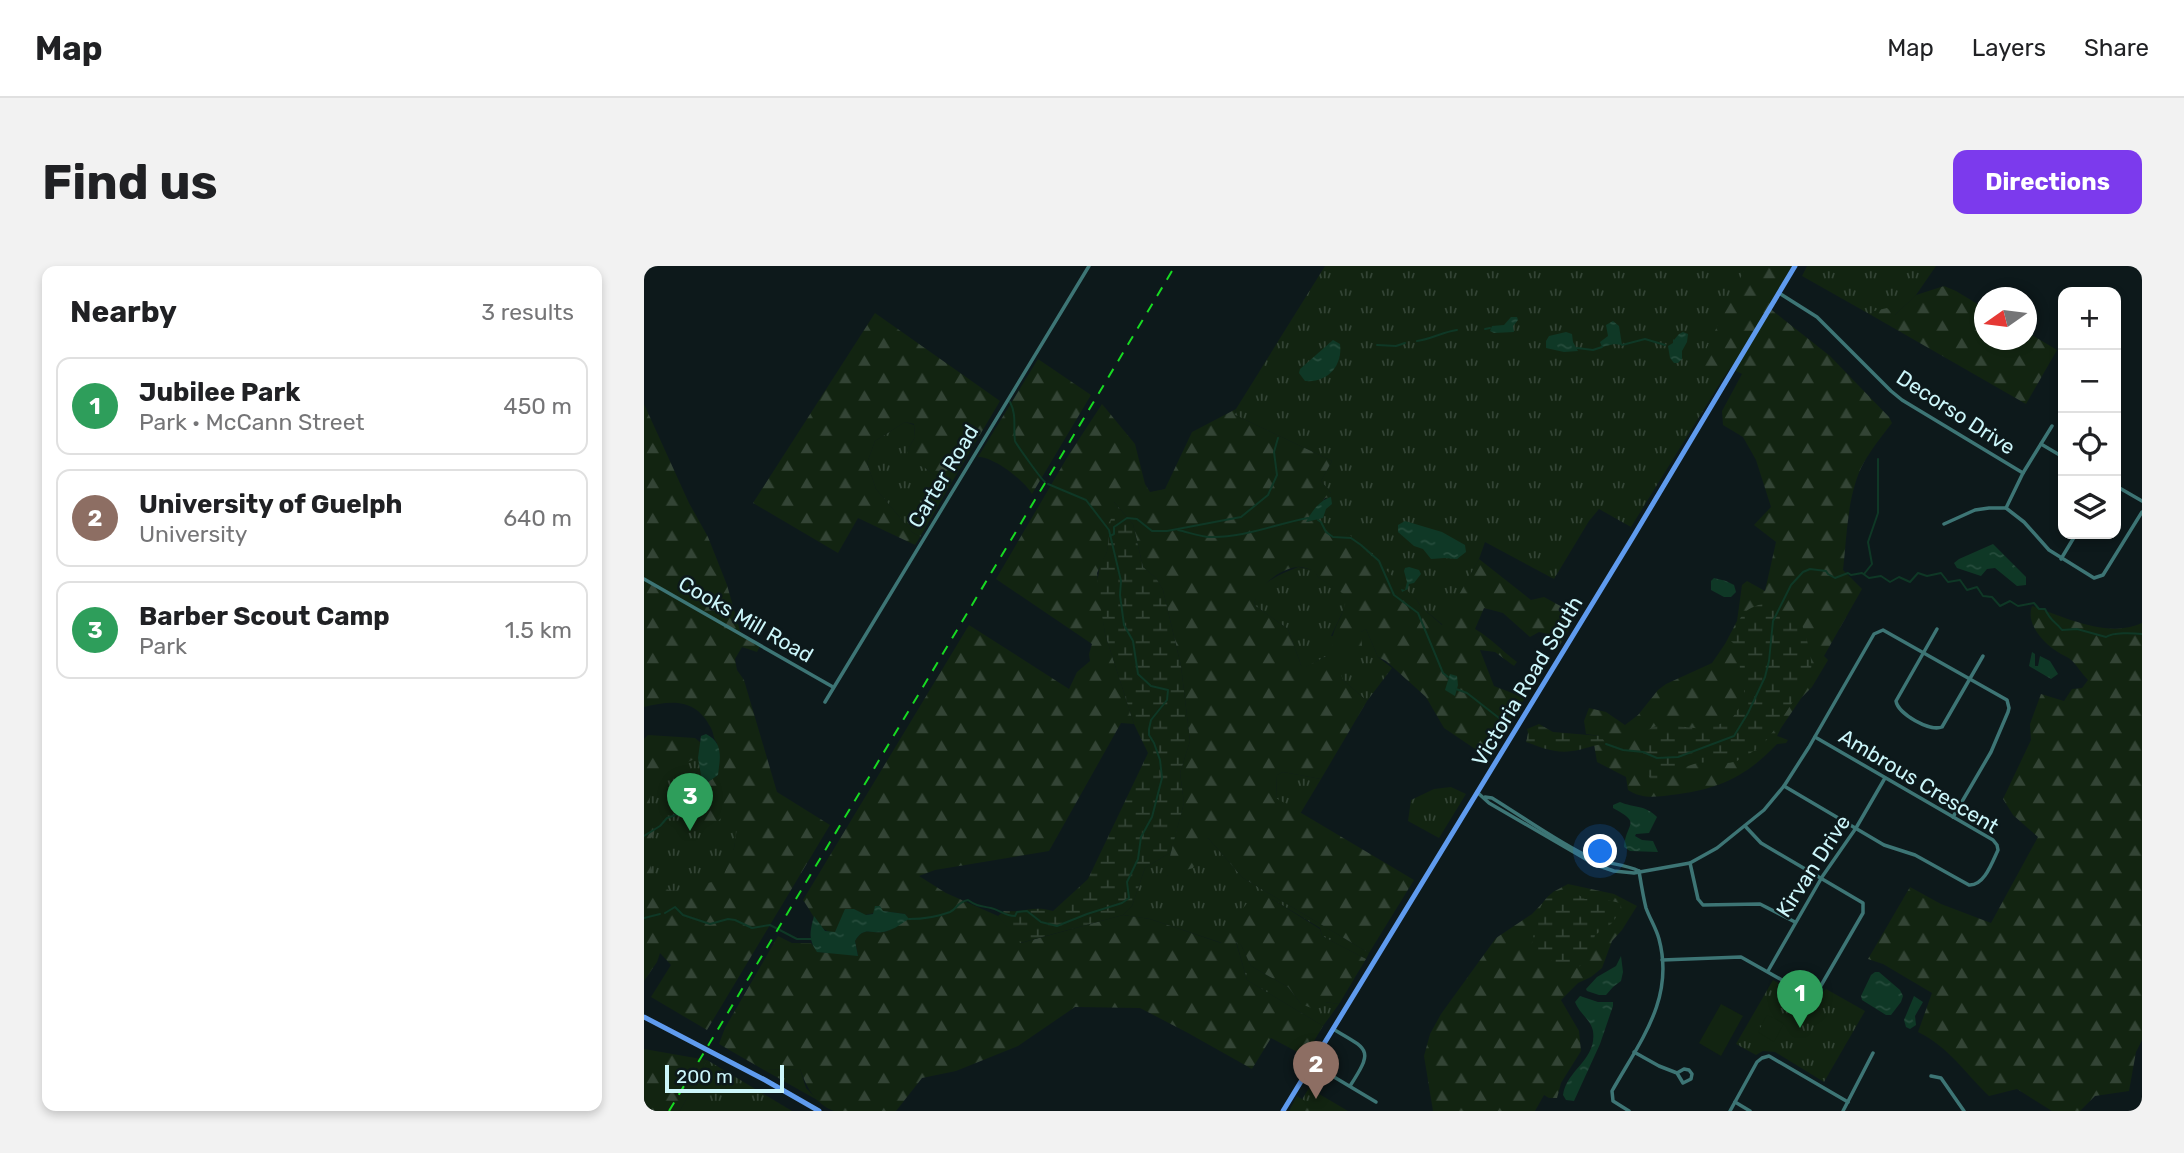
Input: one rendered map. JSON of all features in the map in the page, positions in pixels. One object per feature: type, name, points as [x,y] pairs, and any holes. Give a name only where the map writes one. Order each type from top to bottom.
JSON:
[{"type":"main road","name":"Victoria Road South","points":[[1283,1111],[1795,266]]},
{"type":"main road","points":[[644,1017],[819,1111]]},
{"type":"street","name":"Carter Road","points":[[825,702],[1089,266]]},
{"type":"street","name":"Decorso Drive","points":[[1779,293],[1817,317],[1902,400],[2024,473]]},
{"type":"street","points":[[2006,508],[2052,426]]},
{"type":"street","points":[[2041,444],[2058,454]]},
{"type":"street","points":[[2121,489],[2142,501]]},
{"type":"street","points":[[1944,524],[1975,510],[2006,508],[2024,522],[2049,550],[2094,578],[2104,575],[2142,512]]},
{"type":"street","points":[[2061,559],[2073,539]]},
{"type":"street","name":"Cooks Mill Road","points":[[644,579],[833,687]]},
{"type":"street","points":[[1937,629],[1896,701],[1900,711],[1930,729],[1942,727],[1983,656]]},
{"type":"street","points":[[1477,792],[1489,803],[1526,821],[1596,865],[1634,873],[1690,863],[1717,848],[1773,801],[1815,737],[1876,631],[1886,631],[2007,700],[2009,708],[1991,752],[1953,817]]},
{"type":"street","name":"Ambrous Crescent","points":[[1784,786],[1891,848],[1921,858],[1969,885],[1981,882],[1997,853],[1997,845],[1993,840],[1815,737]]},
{"type":"street","name":"Kirvan Drive","points":[[1768,971],[1822,877],[1856,828],[1885,778]]},
{"type":"street","points":[[1662,960],[1739,957],[1805,992],[1815,992],[1863,914],[1863,903],[1761,843],[1745,826]]},
{"type":"street","points":[[1690,863],[1698,899],[1703,905],[1760,904],[1795,922]]},
{"type":"street","points":[[1629,1111],[1613,1101],[1611,1093],[1651,1024],[1660,1001],[1662,960],[1639,871]]},
{"type":"street","points":[[1333,1029],[1360,1045],[1366,1056],[1365,1064],[1350,1086]]},
{"type":"street","points":[[1634,1052],[1677,1073],[1683,1083],[1691,1079],[1689,1070],[1684,1069],[1677,1073]]},
{"type":"street","points":[[1843,1111],[1873,1053]]},
{"type":"street","points":[[1730,1111],[1758,1062],[1769,1056],[1848,1102]]},
{"type":"street","points":[[1324,1070],[1376,1102]]},
{"type":"street","points":[[1931,1076],[1941,1079],[1964,1111]]},
{"type":"street","points":[[1735,1102],[1750,1111]]},
{"type":"green space","points":[[1325,266],[1758,266],[1707,358],[1722,380],[1631,527],[1599,509],[1554,579],[1485,542],[1479,559],[1443,625],[1421,607],[1416,599],[1306,522],[1331,493],[1321,481],[1332,461],[1235,415],[1236,409]]},
{"type":"green space","points":[[1746,266],[1792,266],[1768,307],[1830,356],[1892,423],[1861,468],[1850,505],[1843,570],[1862,589],[1824,656],[1828,660],[1777,736],[1788,740],[1786,743],[1777,744],[1753,766],[1716,786],[1687,793],[1644,796],[1628,790],[1626,777],[1597,762],[1594,744],[1605,744],[1600,736],[1586,734],[1584,721],[1589,708],[1606,712],[1625,725],[1638,715],[1666,684],[1712,663],[1737,621],[1742,585],[1747,581],[1765,591],[1776,542],[1754,525],[1771,507],[1756,460],[1743,437],[1723,425],[1722,411],[1742,374],[1730,368],[1722,380],[1714,372],[1704,368],[1704,354]]},
{"type":"green space","points":[[1807,266],[1936,266],[1916,295],[1894,316],[1874,311],[1871,315],[1802,276]]},
{"type":"green space","points":[[1944,286],[1974,302],[1974,350],[2037,350],[2037,338],[2057,350],[2026,404],[1871,315],[1874,311],[1887,308],[1895,315],[1916,295]]},
{"type":"green space","points":[[875,313],[1000,401],[949,487],[924,467],[910,464],[907,451],[915,437],[914,424],[905,422],[875,441],[867,463],[876,489],[912,532],[920,537],[915,545],[858,518],[838,553],[753,503]]},
{"type":"green space","points":[[1038,359],[1091,395],[1032,494],[1008,470],[978,457]]},
{"type":"green space","points":[[644,404],[689,503],[708,537],[727,585],[740,631],[760,646],[757,652],[742,647],[735,659],[737,670],[744,680],[777,792],[830,825],[707,1030],[651,997],[671,965],[660,953],[644,981],[644,739],[648,735],[695,738],[701,743],[698,758],[663,771],[652,785],[649,805],[655,823],[654,834],[646,845],[656,887],[674,891],[723,877],[734,848],[739,815],[726,814],[712,824],[700,828],[683,826],[679,808],[690,799],[692,802],[699,800],[708,782],[718,775],[717,743],[705,718],[691,706],[664,703],[644,707]]},
{"type":"green space","points":[[1102,404],[1135,444],[1145,484],[1150,492],[1165,489],[1192,432],[1236,409],[1235,415],[1332,461],[1321,481],[1331,493],[1331,497],[1325,498],[1307,522],[1318,520],[1350,535],[1442,625],[1479,559],[1531,600],[1544,597],[1577,615],[1556,652],[1546,646],[1548,634],[1539,632],[1530,637],[1503,613],[1484,608],[1475,629],[1517,662],[1514,666],[1495,652],[1480,650],[1494,686],[1525,698],[1487,757],[1444,728],[1426,697],[1378,657],[1366,629],[1361,632],[1362,646],[1349,651],[1333,646],[1345,595],[1318,577],[1314,571],[1301,567],[1290,568],[1270,580],[1259,592],[1254,605],[1288,629],[1301,665],[1305,667],[1327,656],[1335,657],[1343,680],[1367,701],[1321,779],[1283,772],[1277,775],[1276,798],[1414,880],[1369,953],[1243,878],[1208,838],[1193,868],[1166,876],[1184,803],[1180,773],[1190,741],[1181,666],[1163,590],[1156,578],[1143,567],[1133,524],[1114,502],[1107,552],[1097,573],[1105,634],[1134,724],[1121,723],[1049,851],[935,870],[919,876],[946,893],[998,916],[1021,943],[1123,915],[1150,919],[1221,943],[1238,914],[1257,892],[1320,929],[1322,936],[1366,959],[1339,1004],[1325,1002],[1314,1009],[1301,1004],[1288,987],[1251,966],[1241,945],[1236,942],[1247,980],[1323,1026],[1305,1056],[1271,1038],[1252,1069],[1140,1008],[1075,1007],[1018,1046],[956,1071],[922,1078],[896,1111],[834,1111],[812,1094],[800,1069],[764,1070],[719,1044],[725,1028],[778,936],[792,943],[811,943],[818,952],[858,955],[855,941],[862,933],[887,931],[908,919],[905,914],[883,911],[865,915],[854,909],[835,932],[830,932],[821,926],[803,900],[969,625],[1069,689],[1077,672],[1090,661],[1092,644],[996,579],[1068,456]]},
{"type":"green space","points":[[905,422],[914,425],[915,437],[907,451],[949,487],[920,537],[912,532],[876,489],[867,463],[875,441]]},
{"type":"green space","points":[[1113,501],[1133,524],[1143,567],[1156,578],[1163,590],[1181,666],[1190,741],[1180,773],[1184,803],[1171,852],[1145,868],[1132,906],[1123,915],[1020,943],[998,916],[1004,911],[1053,911],[1088,879],[1148,753],[1134,724],[1105,634],[1097,583],[1100,565],[1107,552]]},
{"type":"green space","points":[[1298,567],[1314,570],[1318,577],[1345,594],[1347,603],[1331,636],[1366,629],[1378,657],[1392,668],[1367,701],[1343,680],[1327,656],[1304,668],[1288,629],[1254,605],[1259,590],[1264,585]]},
{"type":"green space","points":[[1767,603],[1785,619],[1801,622],[1811,658],[1809,675],[1782,719],[1764,743],[1737,761],[1694,764],[1668,776],[1650,779],[1642,757],[1642,735],[1648,729],[1663,725],[1705,728],[1731,720],[1744,700],[1744,686],[1739,649],[1730,640],[1742,615]]},
{"type":"green space","points":[[2032,606],[2101,628],[2115,629],[2142,623],[2142,1040],[2136,1052],[2129,1091],[2095,1096],[2080,1111],[2052,1111],[2017,1089],[1989,1096],[1948,1053],[1918,1032],[1932,993],[1883,964],[1868,959],[1910,887],[1941,904],[1991,923],[2038,837],[2013,815],[2003,799],[2031,740],[2030,724],[2041,694],[2064,701],[2072,689],[2082,688],[2088,680],[2070,659],[2055,650],[2038,634],[2031,620]]},
{"type":"green space","points":[[1539,724],[1553,732],[1601,736],[1606,744],[1560,752],[1526,742],[1527,729]]},
{"type":"green space","points":[[694,744],[740,815],[728,875],[644,946],[644,757]]},
{"type":"green space","points":[[1283,772],[1321,779],[1300,814],[1276,799],[1277,775]]},
{"type":"green space","points":[[1451,787],[1466,794],[1439,838],[1408,821],[1411,800],[1434,789]]},
{"type":"green space","points":[[1208,838],[1243,878],[1369,953],[1366,959],[1322,936],[1320,928],[1272,899],[1222,943],[1150,919],[1123,915],[1132,906],[1145,868],[1171,852],[1167,876]]},
{"type":"green space","points":[[1568,884],[1614,894],[1637,906],[1612,941],[1602,968],[1578,983],[1561,1000],[1579,1031],[1581,1051],[1561,1083],[1557,1098],[1544,1095],[1535,1111],[1433,1111],[1424,1056],[1430,1034],[1441,1014],[1496,938],[1532,914],[1553,892]]},
{"type":"green space","points":[[1565,889],[1585,899],[1599,898],[1620,903],[1621,911],[1611,924],[1595,935],[1588,962],[1570,971],[1554,965],[1547,954],[1529,959],[1541,906],[1554,892]]},
{"type":"green space","points":[[1236,941],[1241,945],[1251,966],[1288,987],[1301,1004],[1339,1004],[1323,1026],[1247,980]]},
{"type":"green space","points":[[1773,980],[1803,996],[1818,996],[1826,989],[1865,1011],[1824,1082],[1775,1052],[1763,1051],[1756,1055],[1736,1044]]},
{"type":"green space","points":[[1721,1004],[1743,1016],[1721,1056],[1699,1043]]},
{"type":"green space","points":[[1767,1015],[1784,1023],[1774,1042],[1758,1032]]},
{"type":"green space","points":[[644,1049],[707,1060],[680,1111],[644,1111]]},
{"type":"green space","points":[[707,1060],[792,1111],[680,1111]]},
{"type":"green space","points":[[800,1069],[806,1088],[819,1101],[764,1070]]},
{"type":"green space","points":[[1309,1088],[1348,1111],[1295,1111]]},
{"type":"green space","points":[[1297,1096],[1321,1111],[1289,1111]]},
{"type":"water","points":[[1511,317],[1517,317],[1518,320],[1513,326],[1514,332],[1490,331],[1492,326],[1504,325]]},
{"type":"water","points":[[1613,321],[1619,326],[1622,345],[1602,347],[1600,342],[1608,336],[1606,325]]},
{"type":"water","points":[[1566,332],[1572,334],[1578,351],[1564,352],[1546,348],[1549,336]]},
{"type":"water","points":[[1683,332],[1688,334],[1687,342],[1682,351],[1682,359],[1674,363],[1670,358],[1668,346]]},
{"type":"water","points":[[1333,340],[1340,344],[1340,352],[1332,372],[1320,379],[1305,381],[1299,373],[1300,369]]},
{"type":"water","points":[[1331,497],[1332,504],[1326,509],[1323,518],[1306,522],[1316,507]]},
{"type":"water","points":[[1405,521],[1442,532],[1465,545],[1466,552],[1457,559],[1431,559],[1423,549],[1414,546],[1398,532],[1398,525]]},
{"type":"water","points":[[1993,544],[2026,577],[2026,585],[2017,586],[1995,568],[1987,569],[1981,576],[1957,568],[1954,563]]},
{"type":"water","points":[[1409,567],[1419,570],[1421,574],[1414,583],[1409,584],[1408,589],[1402,592],[1401,589],[1405,590],[1407,582],[1404,571]]},
{"type":"water","points":[[1714,578],[1734,585],[1736,592],[1731,597],[1724,597],[1711,590],[1711,581]]},
{"type":"water","points":[[2032,652],[2035,654],[2035,666],[2038,666],[2040,656],[2050,661],[2058,674],[2051,679],[2029,666]]},
{"type":"water","points":[[1450,674],[1457,676],[1455,696],[1445,690]]},
{"type":"water","points":[[706,734],[718,746],[718,775],[708,782],[699,800],[692,802],[693,791],[701,775],[698,758],[701,736]]},
{"type":"water","points":[[1620,802],[1644,809],[1657,817],[1649,833],[1635,836],[1653,841],[1658,852],[1630,851],[1624,847],[1630,821],[1613,808],[1613,805]]},
{"type":"water","points":[[875,906],[880,906],[883,911],[905,914],[909,919],[887,931],[862,933],[855,941],[858,956],[817,952],[811,935],[814,916],[825,931],[835,932],[845,909],[854,909],[866,915],[873,914]]},
{"type":"water","points":[[1621,956],[1621,981],[1606,995],[1587,991],[1597,977],[1616,966]]},
{"type":"water","points":[[1875,972],[1879,972],[1900,990],[1903,996],[1891,1015],[1886,1015],[1862,1000],[1861,996]]},
{"type":"water","points":[[1580,996],[1598,1002],[1613,1002],[1613,1006],[1600,1044],[1574,1101],[1566,1100],[1563,1095],[1570,1078],[1591,1050],[1593,1041],[1592,1027],[1575,1002]]},
{"type":"water","points":[[1914,996],[1923,1002],[1915,1016],[1916,1025],[1910,1029],[1906,1027],[1904,1020]]},
{"type":"waterway","points":[[1485,329],[1490,328]]},
{"type":"waterway","points":[[1417,341],[1457,330]]},
{"type":"waterway","points":[[1622,345],[1645,339],[1665,345]]},
{"type":"waterway","points":[[1377,345],[1396,346],[1405,343]]},
{"type":"waterway","points":[[1577,348],[1593,350],[1602,347]]},
{"type":"waterway","points":[[1010,402],[1014,416],[1015,441],[1045,482]]},
{"type":"waterway","points":[[1110,536],[1114,534],[1114,527],[1127,518],[1137,519],[1152,531],[1167,531],[1241,517],[1268,495],[1277,475],[1274,452],[1278,438]]},
{"type":"waterway","points":[[1864,574],[1872,564],[1868,542],[1878,513],[1878,459]]},
{"type":"waterway","points":[[909,919],[945,914],[968,900],[1011,916],[1027,911],[1041,922],[1057,926],[1122,903],[1129,898],[1127,882],[1138,859],[1141,837],[1152,817],[1162,778],[1160,760],[1149,729],[1151,720],[1167,700],[1168,690],[1151,686],[1138,674],[1133,641],[1124,625],[1121,581],[1109,530],[1086,500],[1048,484]]},
{"type":"waterway","points":[[1178,530],[1202,536],[1223,537],[1308,518]]},
{"type":"waterway","points":[[1318,520],[1333,537],[1351,538],[1379,561],[1394,595],[1418,613],[1443,673],[1448,677]]},
{"type":"waterway","points":[[1606,744],[1657,758],[1678,757],[1734,736],[1765,677],[1773,621],[1791,585],[1803,572],[1810,569],[1826,571],[1835,578],[1848,573],[1862,573],[1869,578],[1881,576],[1890,582],[1899,577],[1910,582],[1918,573],[1927,576],[1941,573],[1948,582],[1960,580],[1967,590],[1977,587],[1983,596],[1992,597],[2000,606],[2010,601],[2018,606],[2034,603],[2039,609],[2045,609],[2062,630],[2077,629],[2106,637],[2128,633],[2142,634]]},
{"type":"waterway","points":[[1456,689],[1467,693],[1499,718],[1510,719]]},
{"type":"waterway","points":[[644,836],[667,818],[681,813],[692,802]]},
{"type":"waterway","points":[[665,913],[675,907],[683,915],[710,924],[728,919],[752,928],[770,925],[797,939],[811,939]]},
{"type":"waterway","points":[[644,918],[660,914]]},
{"type":"railway","points":[[669,1111],[1175,266]]},
{"type":"place","name":"Barber Scout Camp","points":[[690,831]]},
{"type":"place","name":"Jubilee Park","points":[[1800,1028]]},
{"type":"place","name":"University of Guelph","points":[[1316,1099]]}]
